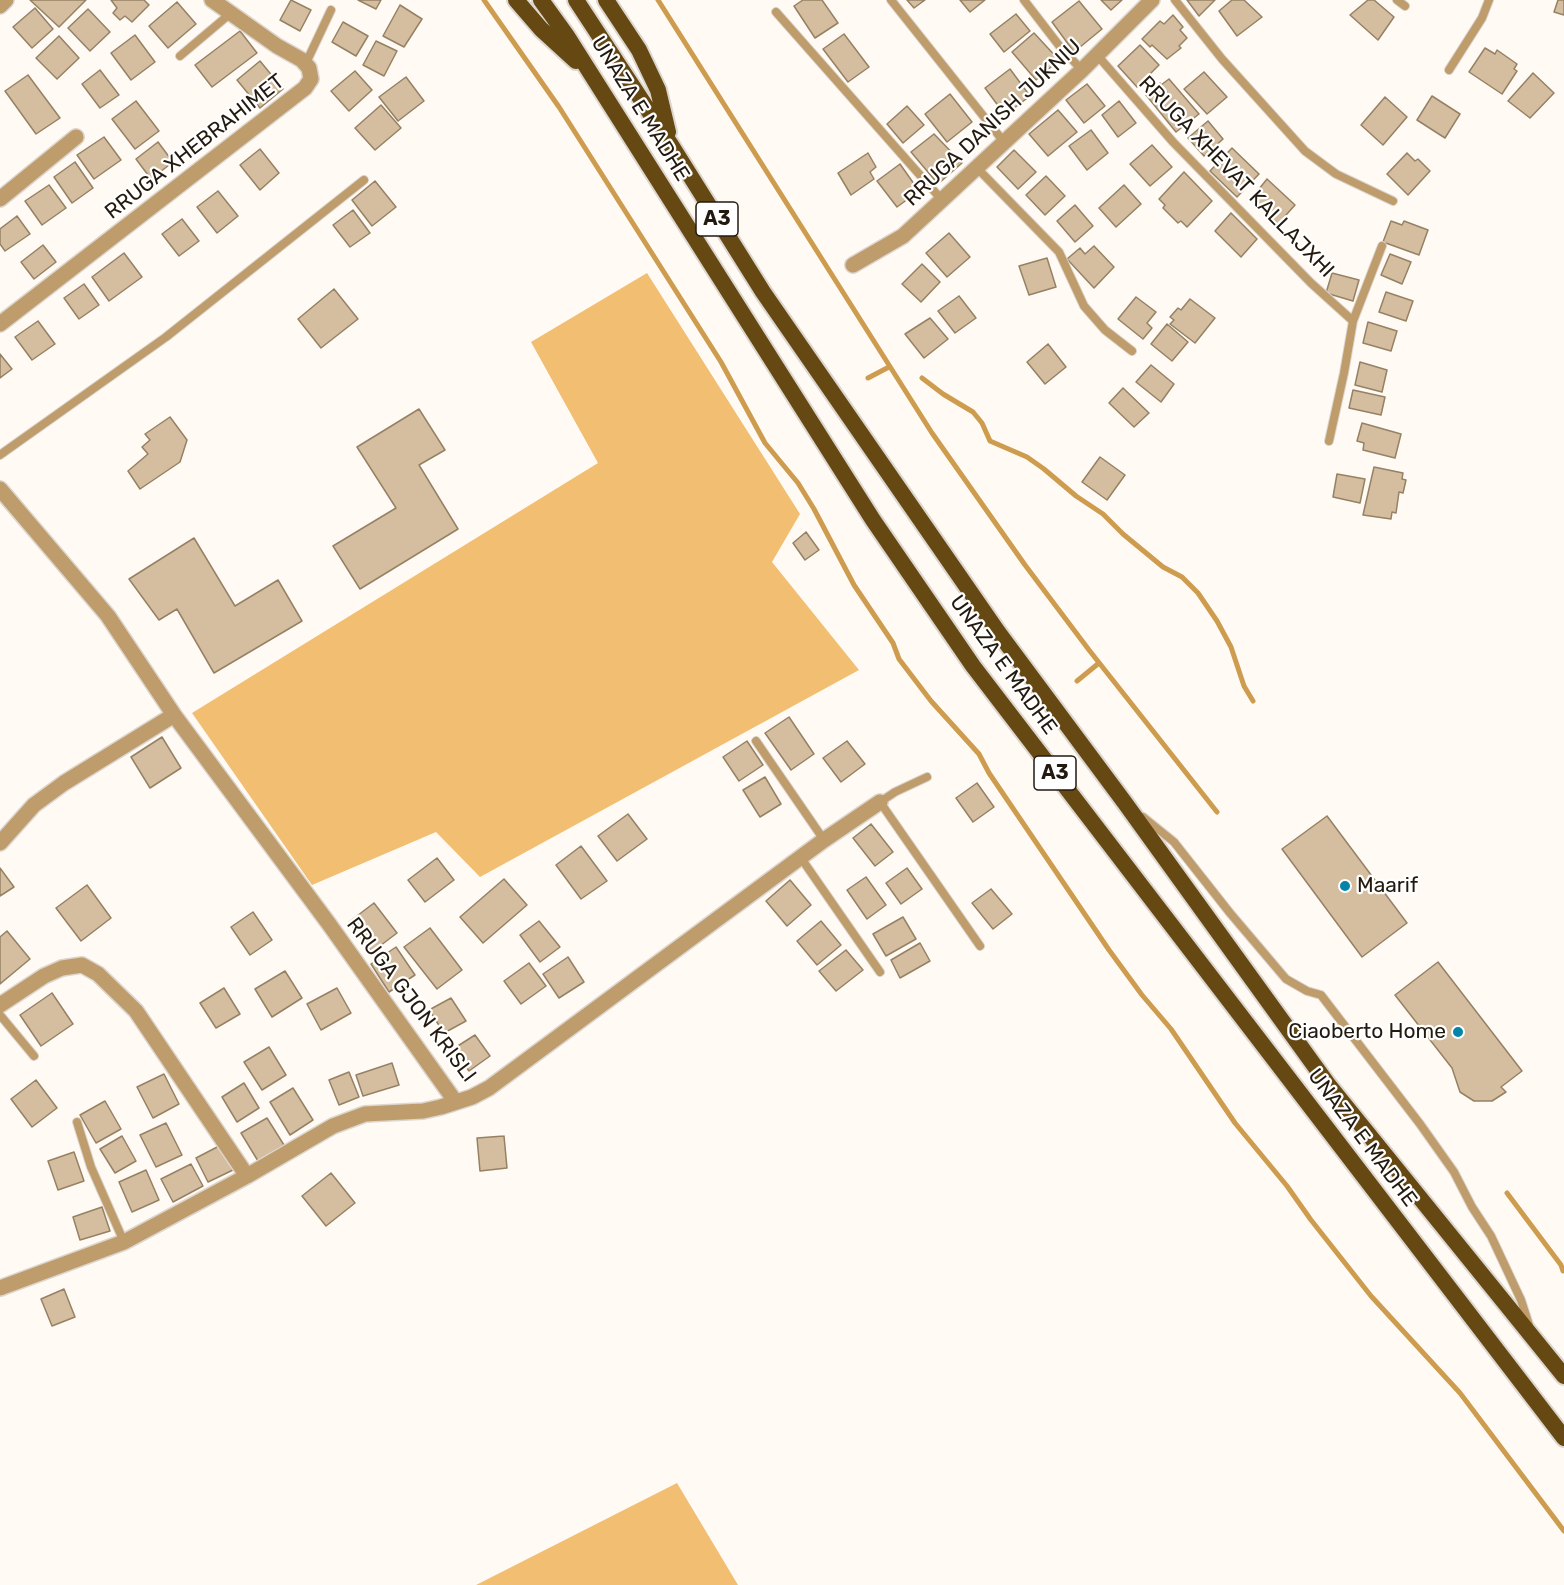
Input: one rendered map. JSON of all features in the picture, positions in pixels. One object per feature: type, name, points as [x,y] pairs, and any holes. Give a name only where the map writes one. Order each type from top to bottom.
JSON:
[{"type":"highway","points":[[516,0],[541,29],[592,75]]},
{"type":"highway","name":"UNAZA E MADHE","points":[[541,0],[592,75],[873,520],[973,666],[1564,1438]]},
{"type":"highway","name":"UNAZA E MADHE","points":[[576,0],[671,145],[763,292],[998,632],[1125,803],[1327,1083],[1564,1376]]},
{"type":"highway","points":[[606,0],[639,50],[658,90],[671,145]]},
{"type":"street","points":[[0,6],[6,0]]},
{"type":"street","name":"RRUGA XHEBRAHIMET","points":[[0,324],[305,88],[311,79],[306,63],[213,0]]},
{"type":"street","name":"RRUGA DANISH JUKNIU","points":[[853,264],[903,236],[1082,70],[1152,0]]},
{"type":"street","points":[[0,199],[76,137]]},
{"type":"street","name":"RRUGA GJON KRISLI","points":[[0,489],[108,615],[174,715],[329,924],[455,1101],[472,1097],[509,1074],[606,999],[824,840],[880,802]]},
{"type":"street","points":[[0,843],[34,806],[64,783],[174,715]]},
{"type":"street","points":[[0,1005],[44,976],[62,968],[82,965],[98,974],[136,1011],[247,1176]]},
{"type":"street","points":[[0,1288],[124,1242],[247,1176],[333,1126],[365,1114],[423,1111],[455,1101]]},
{"type":"lane","points":[[891,0],[1004,142]]},
{"type":"lane","points":[[1024,0],[1061,48],[1082,70]]},
{"type":"lane","points":[[1174,0],[1222,59],[1305,151],[1336,174],[1393,201]]},
{"type":"lane","points":[[1396,0],[1405,6]]},
{"type":"lane","points":[[1449,70],[1482,18],[1489,0]]},
{"type":"lane","points":[[306,63],[331,10]]},
{"type":"lane","points":[[776,12],[942,200]]},
{"type":"lane","points":[[180,56],[231,13]]},
{"type":"lane","name":"RRUGA XHEVAT KALLAJXHI","points":[[1097,55],[1173,142],[1295,267],[1353,321]]},
{"type":"lane","points":[[977,168],[1059,252],[1084,306],[1105,330],[1132,351]]},
{"type":"lane","points":[[0,455],[166,337],[364,180]]},
{"type":"lane","points":[[1329,441],[1353,321],[1382,246]]},
{"type":"lane","points":[[756,741],[824,840]]},
{"type":"lane","points":[[927,777],[880,802],[980,946]]},
{"type":"lane","points":[[1125,803],[1174,842],[1286,979],[1307,991],[1321,995],[1364,1050],[1454,1172],[1472,1207],[1491,1236],[1521,1300],[1532,1335]]},
{"type":"lane","points":[[801,858],[880,972]]},
{"type":"lane","points":[[0,1015],[34,1056]]},
{"type":"lane","points":[[77,1122],[91,1167],[124,1242]]},
{"type":"shaded area","points":[[647,273],[800,514],[772,562],[859,670],[480,877],[436,832],[312,885],[192,713],[598,463],[531,342]]},
{"type":"shaded area","points":[[677,1483],[738,1585],[476,1585]]},
{"type":"building","points":[[30,0],[86,0],[59,27]]},
{"type":"building","points":[[111,0],[144,0],[149,5],[132,22],[125,16],[120,20],[113,13],[117,8]]},
{"type":"building","points":[[291,0],[311,10],[300,31],[280,20]]},
{"type":"building","points":[[358,0],[381,0],[376,9]]},
{"type":"building","points":[[803,0],[822,0],[838,23],[815,38],[794,6]]},
{"type":"building","points":[[907,0],[925,0],[914,8]]},
{"type":"building","points":[[960,0],[985,0],[970,12]]},
{"type":"building","points":[[1101,0],[1122,0],[1111,10]]},
{"type":"building","points":[[1187,0],[1215,0],[1199,16]]},
{"type":"building","points":[[1232,0],[1244,0],[1262,17],[1237,36],[1219,11]]},
{"type":"building","points":[[1368,0],[1374,0],[1394,17],[1378,40],[1350,15]]},
{"type":"building","points":[[1558,0],[1564,0],[1564,15],[1554,12]]},
{"type":"building","points":[[1079,1],[1102,29],[1074,52],[1052,22]]},
{"type":"building","points":[[177,2],[196,24],[168,48],[149,26]]},
{"type":"building","points":[[400,5],[422,19],[404,47],[383,36]]},
{"type":"building","points":[[35,8],[53,29],[32,48],[13,27]]},
{"type":"building","points":[[88,9],[110,32],[90,51],[68,28]]},
{"type":"building","points":[[1016,14],[1030,31],[1004,52],[990,34]]},
{"type":"building","points":[[1173,15],[1183,27],[1180,30],[1187,38],[1179,46],[1181,48],[1167,59],[1142,39],[1160,21],[1164,24]]},
{"type":"building","points":[[343,22],[368,36],[356,56],[332,42]]},
{"type":"building","points":[[240,31],[257,53],[212,87],[195,65]]},
{"type":"building","points":[[1034,33],[1059,60],[1036,80],[1012,52]]},
{"type":"building","points":[[844,34],[869,67],[848,82],[823,49]]},
{"type":"building","points":[[135,35],[155,62],[131,80],[111,53]]},
{"type":"building","points":[[59,36],[79,58],[57,79],[36,58]]},
{"type":"building","points":[[376,41],[397,51],[384,76],[363,65]]},
{"type":"building","points":[[1140,45],[1159,65],[1137,87],[1118,66]]},
{"type":"building","points":[[1485,48],[1495,54],[1497,50],[1517,64],[1514,69],[1517,71],[1502,94],[1469,72]]},
{"type":"building","points":[[260,61],[283,89],[260,108],[237,80]]},
{"type":"building","points":[[1010,69],[1030,96],[1005,115],[985,88]]},
{"type":"building","points":[[100,70],[119,95],[100,108],[82,84]]},
{"type":"building","points":[[355,71],[372,90],[349,111],[331,91]]},
{"type":"building","points":[[1204,72],[1227,97],[1207,114],[1184,89]]},
{"type":"building","points":[[1533,73],[1554,93],[1530,118],[1508,101]]},
{"type":"building","points":[[28,75],[60,118],[36,134],[5,91]]},
{"type":"building","points":[[406,77],[424,101],[398,121],[379,97]]},
{"type":"building","points":[[1169,79],[1199,114],[1176,132],[1146,95],[1160,83],[1161,85]]},
{"type":"building","points":[[1087,84],[1105,106],[1084,123],[1066,100]]},
{"type":"building","points":[[950,94],[972,122],[947,142],[925,114]]},
{"type":"building","points":[[1432,96],[1460,114],[1445,138],[1417,120]]},
{"type":"building","points":[[1385,97],[1407,117],[1383,145],[1361,125]]},
{"type":"building","points":[[136,101],[159,131],[135,149],[112,119]]},
{"type":"building","points":[[1119,101],[1136,123],[1118,137],[1102,115]]},
{"type":"building","points":[[381,105],[401,128],[375,150],[355,128]]},
{"type":"building","points":[[907,106],[924,125],[903,143],[887,124]]},
{"type":"building","points":[[1058,110],[1077,132],[1048,156],[1029,134]]},
{"type":"building","points":[[1208,121],[1223,139],[1204,156],[1188,138]]},
{"type":"building","points":[[1091,130],[1108,153],[1087,170],[1069,146]]},
{"type":"building","points":[[934,134],[962,163],[938,184],[911,152]]},
{"type":"building","points":[[104,137],[121,160],[94,179],[77,155]]},
{"type":"building","points":[[158,142],[173,162],[151,179],[136,159]]},
{"type":"building","points":[[1152,145],[1172,167],[1150,186],[1130,164]]},
{"type":"building","points":[[1232,148],[1259,174],[1237,197],[1210,171]]},
{"type":"building","points":[[260,149],[279,173],[260,190],[240,165]]},
{"type":"building","points":[[1014,150],[1036,172],[1018,189],[997,167]]},
{"type":"building","points":[[868,153],[876,167],[870,172],[874,179],[851,195],[838,173]]},
{"type":"building","points":[[1407,153],[1415,161],[1418,159],[1430,171],[1408,195],[1387,174]]},
{"type":"building","points":[[75,162],[93,188],[72,203],[54,177]]},
{"type":"building","points":[[900,164],[919,191],[897,207],[877,181]]},
{"type":"building","points":[[1184,172],[1212,201],[1187,227],[1181,221],[1178,223],[1163,208],[1165,205],[1159,199]]},
{"type":"building","points":[[1046,176],[1065,196],[1045,215],[1026,195]]},
{"type":"building","points":[[1267,179],[1295,205],[1278,224],[1251,199]]},
{"type":"building","points":[[375,181],[396,207],[372,226],[352,200]]},
{"type":"building","points":[[49,185],[66,208],[42,225],[25,201]]},
{"type":"building","points":[[1124,185],[1141,204],[1116,227],[1099,208]]},
{"type":"building","points":[[218,191],[238,216],[217,233],[197,207]]},
{"type":"building","points":[[1075,205],[1093,226],[1075,242],[1057,221]]},
{"type":"building","points":[[353,210],[370,233],[350,247],[333,225]]},
{"type":"building","points":[[1231,213],[1257,239],[1241,257],[1215,231]]},
{"type":"building","points":[[17,216],[30,234],[5,251],[0,244],[0,229]]},
{"type":"building","points":[[182,219],[199,241],[179,256],[162,234]]},
{"type":"building","points":[[1391,221],[1402,225],[1404,221],[1428,230],[1419,255],[1383,242]]},
{"type":"building","points":[[949,233],[970,257],[947,277],[926,253]]},
{"type":"building","points":[[43,245],[56,262],[34,279],[21,262]]},
{"type":"building","points":[[1094,246],[1114,267],[1094,288],[1067,259],[1080,248],[1085,254]]},
{"type":"building","points":[[124,253],[142,277],[109,301],[92,277]]},
{"type":"building","points":[[1390,254],[1411,262],[1402,284],[1381,275]]},
{"type":"building","points":[[1047,258],[1056,287],[1029,295],[1019,266]]},
{"type":"building","points":[[922,264],[940,282],[921,302],[902,284]]},
{"type":"building","points":[[1332,273],[1359,280],[1353,301],[1326,293]]},
{"type":"building","points":[[84,284],[99,305],[79,319],[64,298]]},
{"type":"building","points":[[334,289],[358,319],[321,348],[298,319]]},
{"type":"building","points":[[1386,292],[1413,301],[1406,321],[1379,312]]},
{"type":"building","points":[[959,296],[976,318],[955,333],[938,311]]},
{"type":"building","points":[[1136,297],[1156,312],[1147,323],[1152,328],[1143,339],[1118,319]]},
{"type":"building","points":[[1190,299],[1215,318],[1195,343],[1170,324],[1174,320],[1170,317],[1178,308],[1181,310]]},
{"type":"building","points":[[930,318],[948,339],[924,358],[905,334]]},
{"type":"building","points":[[38,321],[55,344],[32,360],[15,337]]},
{"type":"building","points":[[1368,322],[1397,331],[1391,351],[1363,343]]},
{"type":"building","points":[[1167,324],[1188,342],[1172,361],[1151,344]]},
{"type":"building","points":[[1048,344],[1066,367],[1045,384],[1027,362]]},
{"type":"building","points":[[0,354],[12,369],[0,378]]},
{"type":"building","points":[[1360,362],[1387,370],[1382,392],[1355,385]]},
{"type":"building","points":[[1151,365],[1174,384],[1161,402],[1136,382]]},
{"type":"building","points":[[1123,388],[1149,413],[1134,427],[1109,403]]},
{"type":"building","points":[[1353,390],[1385,397],[1381,415],[1349,408]]},
{"type":"building","points":[[419,409],[445,450],[419,465],[458,529],[360,589],[333,546],[396,508],[357,447]]},
{"type":"building","points":[[170,417],[187,440],[180,462],[140,489],[128,471],[148,454],[142,447],[150,440],[145,434]]},
{"type":"building","points":[[1362,423],[1401,434],[1395,458],[1363,450],[1364,443],[1357,441]]},
{"type":"building","points":[[1100,457],[1125,475],[1107,500],[1082,482]]},
{"type":"building","points":[[1374,467],[1403,473],[1402,479],[1406,480],[1403,493],[1399,492],[1396,513],[1392,512],[1391,519],[1363,515]]},
{"type":"building","points":[[1337,474],[1365,479],[1360,503],[1333,497]]},
{"type":"building","points":[[806,532],[819,550],[805,560],[793,543]]},
{"type":"building","points":[[194,538],[235,606],[278,580],[302,621],[214,673],[177,609],[159,620],[129,579]]},
{"type":"building","points":[[789,717],[814,754],[791,770],[765,733]]},
{"type":"building","points":[[162,737],[181,768],[150,788],[131,757]]},
{"type":"building","points":[[747,741],[763,765],[739,781],[723,757]]},
{"type":"building","points":[[847,741],[865,764],[841,782],[823,758]]},
{"type":"building","points":[[765,777],[781,804],[760,817],[743,790]]},
{"type":"building","points":[[977,783],[994,807],[973,822],[956,798]]},
{"type":"building","points":[[628,814],[647,839],[617,861],[598,836]]},
{"type":"building","name":"Maarif","points":[[1327,816],[1407,923],[1362,957],[1282,849]]},
{"type":"building","points":[[871,824],[893,852],[875,866],[853,838]]},
{"type":"building","points":[[581,846],[607,881],[581,899],[556,865]]},
{"type":"building","points":[[437,858],[454,880],[425,902],[408,880]]},
{"type":"building","points":[[0,868],[14,887],[0,896]]},
{"type":"building","points":[[907,868],[922,889],[901,904],[886,883]]},
{"type":"building","points":[[866,877],[886,905],[867,919],[847,890]]},
{"type":"building","points":[[504,879],[527,905],[483,943],[460,917]]},
{"type":"building","points":[[790,880],[811,905],[787,926],[766,901]]},
{"type":"building","points":[[87,885],[111,918],[81,941],[56,908]]},
{"type":"building","points":[[991,889],[1012,914],[993,929],[972,903]]},
{"type":"building","points":[[374,903],[397,933],[372,952],[349,922]]},
{"type":"building","points":[[253,912],[272,940],[250,955],[231,927]]},
{"type":"building","points":[[903,917],[916,939],[886,956],[873,934]]},
{"type":"building","points":[[539,921],[560,947],[540,962],[520,935]]},
{"type":"building","points":[[821,921],[841,945],[817,965],[797,941]]},
{"type":"building","points":[[430,928],[462,970],[437,989],[404,947]]},
{"type":"building","points":[[7,931],[30,959],[0,984],[0,937]]},
{"type":"building","points":[[920,943],[930,961],[900,978],[891,960]]},
{"type":"building","points":[[396,947],[415,975],[389,992],[371,964]]},
{"type":"building","points":[[846,950],[863,970],[836,991],[819,971]]},
{"type":"building","points":[[568,957],[584,982],[559,998],[543,974]]},
{"type":"building","name":"Ciaoberto Home","points":[[1438,962],[1522,1071],[1501,1087],[1506,1092],[1492,1101],[1474,1101],[1460,1092],[1452,1068],[1395,995]]},
{"type":"building","points":[[529,963],[546,986],[521,1004],[504,981]]},
{"type":"building","points":[[285,971],[302,998],[272,1017],[255,989]]},
{"type":"building","points":[[224,988],[240,1014],[216,1028],[200,1003]]},
{"type":"building","points":[[337,988],[351,1013],[321,1030],[307,1004]]},
{"type":"building","points":[[52,993],[73,1024],[41,1046],[20,1015]]},
{"type":"building","points":[[451,998],[466,1021],[444,1033],[429,1010]]},
{"type":"building","points":[[475,1035],[490,1056],[469,1071],[453,1049]]},
{"type":"building","points":[[269,1047],[286,1075],[262,1090],[244,1062]]},
{"type":"building","points":[[392,1063],[399,1085],[363,1096],[356,1075]]},
{"type":"building","points":[[349,1072],[359,1097],[339,1105],[329,1080]]},
{"type":"building","points":[[164,1074],[179,1104],[153,1118],[137,1087]]},
{"type":"building","points":[[36,1080],[57,1108],[32,1127],[11,1099]]},
{"type":"building","points":[[244,1083],[259,1108],[237,1122],[222,1097]]},
{"type":"building","points":[[293,1088],[313,1120],[290,1135],[270,1102]]},
{"type":"building","points":[[105,1101],[121,1129],[96,1143],[80,1115]]},
{"type":"building","points":[[267,1118],[284,1145],[258,1161],[241,1133]]},
{"type":"building","points":[[166,1123],[182,1155],[156,1167],[140,1135]]},
{"type":"building","points":[[122,1136],[136,1161],[115,1173],[100,1149]]},
{"type":"building","points":[[504,1136],[507,1168],[480,1171],[477,1138]]},
{"type":"building","points":[[221,1145],[233,1170],[208,1182],[196,1158]]},
{"type":"building","points":[[74,1152],[84,1181],[58,1190],[48,1161]]},
{"type":"building","points":[[191,1164],[203,1186],[173,1202],[161,1179]]},
{"type":"building","points":[[146,1170],[159,1200],[132,1212],[119,1182]]},
{"type":"building","points":[[331,1173],[355,1203],[326,1226],[302,1196]]},
{"type":"building","points":[[102,1207],[110,1231],[80,1240],[73,1217]]},
{"type":"building","points":[[64,1289],[75,1317],[52,1326],[41,1299]]},
{"type":"waterway","points":[[484,0],[559,107],[721,362],[765,443],[798,483],[854,585],[893,643],[899,659],[931,701],[979,754],[989,773],[1109,950],[1142,995],[1171,1029],[1235,1123],[1287,1186],[1371,1296],[1460,1393],[1564,1531]]},
{"type":"waterway","points":[[658,0],[932,433],[1025,565],[1217,812]]},
{"type":"waterway","points":[[868,378],[889,367]]},
{"type":"waterway","points":[[922,378],[973,412],[982,423],[990,441],[1027,457],[1044,469],[1076,496],[1103,514],[1163,567],[1182,577],[1198,593],[1217,621],[1231,647],[1244,686],[1253,701]]},
{"type":"waterway","points":[[1077,681],[1099,663]]},
{"type":"waterway","points":[[1507,1193],[1561,1265],[1563,1271]]},
{"type":"place","name":"Maarif","points":[[1345,886]]},
{"type":"place","name":"Ciaoberto Home","points":[[1458,1032]]}]
